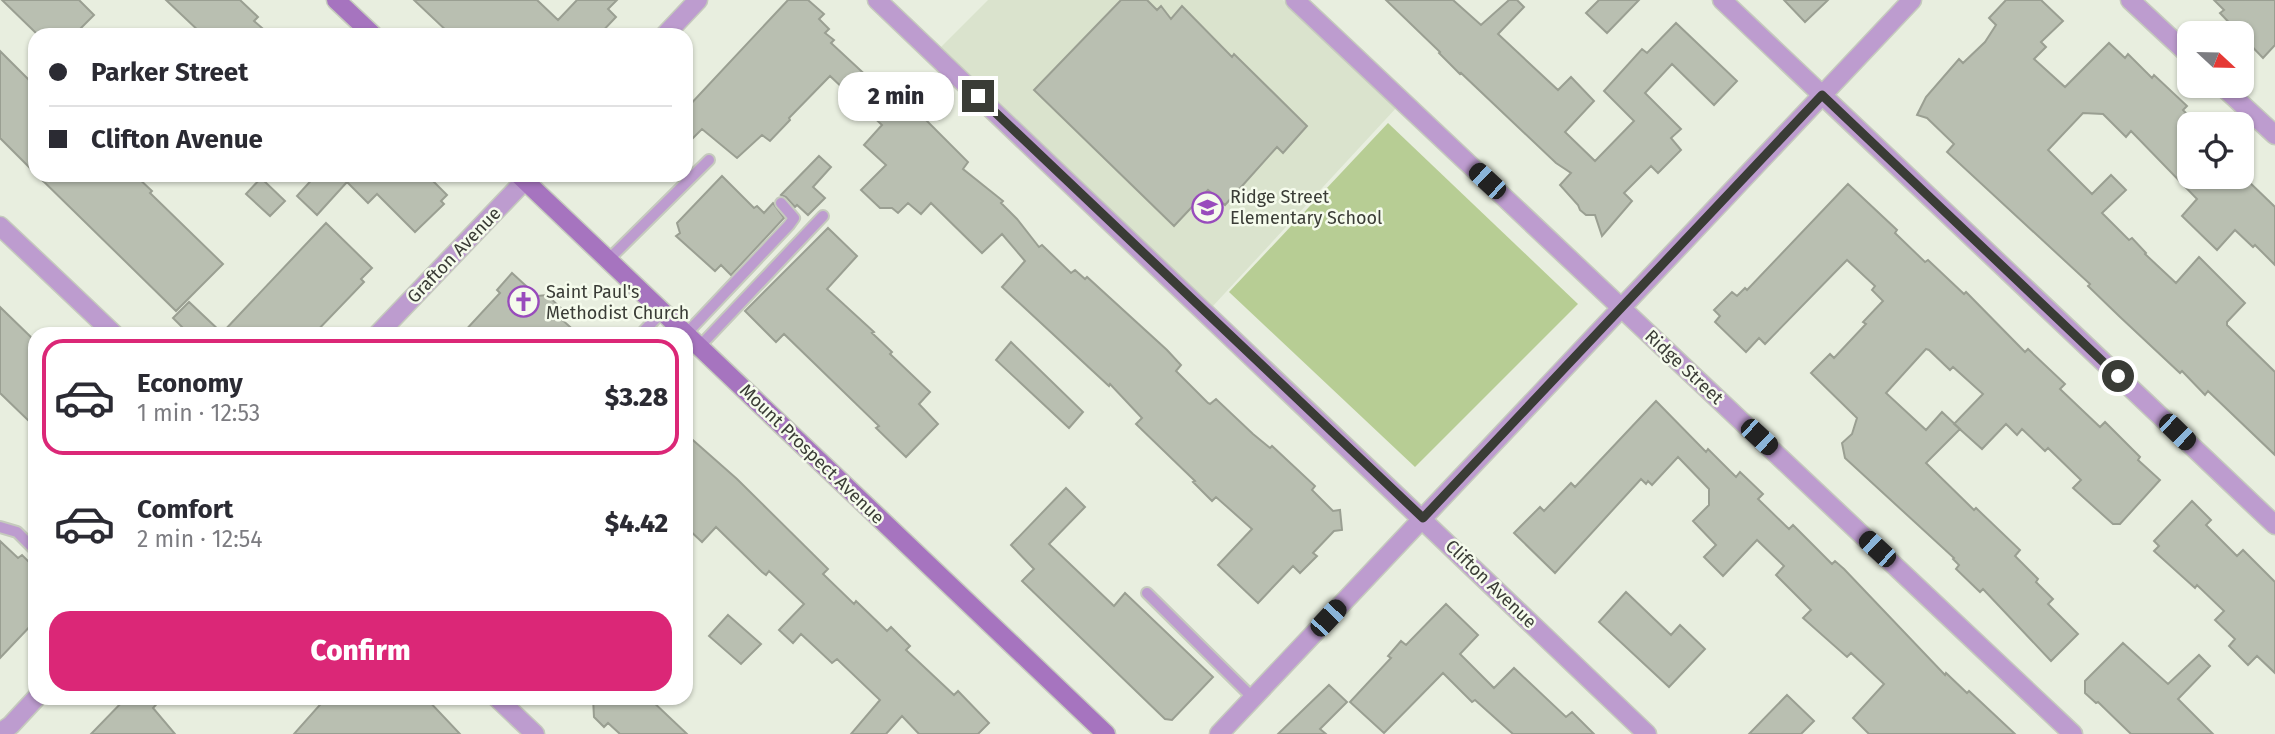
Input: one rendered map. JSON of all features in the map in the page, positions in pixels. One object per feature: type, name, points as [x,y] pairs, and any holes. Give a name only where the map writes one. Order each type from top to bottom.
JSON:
[{"type":"main road","points":[[336,0],[366,28]]},
{"type":"main road","name":"Mount Prospect Avenue","points":[[530,182],[679,327]]},
{"type":"main road","name":"Mount Prospect Avenue","points":[[693,340],[1106,734]]},
{"type":"street","points":[[671,28],[698,0]]},
{"type":"street","name":"Clifton Avenue","points":[[877,0],[1647,734]]},
{"type":"street","name":"Ridge Street","points":[[1296,0],[2073,734]]},
{"type":"street","points":[[1722,0],[2275,526]]},
{"type":"street","points":[[1219,734],[1912,0]]},
{"type":"street","points":[[2130,0],[2177,44]]},
{"type":"street","points":[[2235,98],[2275,135]]},
{"type":"street","name":"Grafton Avenue","points":[[385,327],[520,182]]},
{"type":"street","points":[[0,226],[107,327]]},
{"type":"street","points":[[8,727],[29,705]]},
{"type":"street","points":[[504,705],[535,734]]},
{"type":"lane","points":[[693,176],[709,160]]},
{"type":"lane","points":[[608,260],[687,182]]},
{"type":"lane","points":[[693,340],[794,218],[781,203]]},
{"type":"lane","points":[[693,340],[824,216]]},
{"type":"lane","points":[[648,327],[662,312]]},
{"type":"lane","points":[[0,527],[17,532],[28,543]]},
{"type":"lane","points":[[1147,593],[1253,698]]},
{"type":"shaded area","name":"Ridge Street Elementary School","points":[[988,0],[1283,0],[1397,107],[1213,306],[941,47]]},
{"type":"green space","points":[[1388,123],[1578,304],[1415,467],[1229,292]]},
{"type":"building","points":[[2,0],[79,0],[94,15],[81,28],[31,28]]},
{"type":"building","points":[[166,0],[240,0],[258,17],[254,21],[262,28],[196,28]]},
{"type":"building","points":[[414,0],[537,0],[558,20],[577,0],[617,0],[608,9],[616,17],[606,28],[444,28]]},
{"type":"building","points":[[788,0],[808,0],[824,14],[819,19],[829,29],[825,33],[834,40],[831,43],[900,107],[906,100],[968,162],[963,169],[1003,201],[1001,203],[1039,247],[1042,245],[1071,273],[1075,270],[1085,279],[1087,277],[1167,350],[1181,365],[1176,371],[1208,403],[1216,399],[1315,486],[1312,490],[1333,511],[1340,510],[1342,530],[1334,531],[1313,553],[1317,556],[1300,573],[1293,566],[1258,603],[1218,565],[1252,529],[1216,497],[1212,501],[1136,424],[1142,418],[1110,384],[1109,386],[1002,287],[1025,261],[1002,234],[982,253],[931,203],[921,214],[908,203],[898,213],[892,208],[880,208],[861,190],[886,165],[864,145],[882,125],[830,76],[770,141],[762,135],[737,158],[702,129],[693,138],[693,102]]},
{"type":"building","points":[[1121,0],[1147,0],[1157,10],[1161,6],[1171,19],[1182,6],[1232,57],[1234,54],[1307,126],[1283,153],[1277,147],[1225,205],[1208,190],[1174,226],[1034,90]]},
{"type":"building","points":[[1386,0],[1453,0],[1481,25],[1509,0],[1517,0],[1524,7],[1498,34],[1558,90],[1571,77],[1594,101],[1565,132],[1595,161],[1634,121],[1604,91],[1642,49],[1647,53],[1676,23],[1737,81],[1714,105],[1672,64],[1645,93],[1681,129],[1671,138],[1681,150],[1658,173],[1651,166],[1624,193],[1632,201],[1602,236],[1595,215],[1586,215],[1580,210],[1560,185],[1571,173],[1556,163],[1460,74]]},
{"type":"building","points":[[1599,0],[1639,0],[1607,33],[1586,13]]},
{"type":"building","points":[[1784,0],[1828,0],[1805,22]]},
{"type":"building","points":[[2006,0],[2041,0],[2063,21],[2041,42],[2046,47],[2034,59],[2065,87],[2109,43],[2125,58],[2128,54],[2152,78],[2154,75],[2187,106],[2183,110],[2185,112],[2177,112],[2177,178],[2131,131],[2126,137],[2103,114],[2083,113],[2048,150],[2092,194],[2111,175],[2126,190],[2102,213],[2129,240],[2132,238],[2176,283],[2199,257],[2245,303],[2227,325],[2275,372],[2275,455],[2208,391],[2205,395],[2182,371],[2180,373],[2119,316],[2088,286],[2090,284],[1947,152],[1954,144],[1927,118],[1917,115],[1926,97],[1959,59],[1963,63],[1985,42],[1996,25],[1989,18]]},
{"type":"building","points":[[2214,0],[2275,0],[2275,45],[2263,58],[2254,49],[2254,21],[2228,21],[2220,13],[2224,10]]},
{"type":"building","points":[[0,51],[28,79],[28,166],[0,138]]},
{"type":"building","points":[[819,156],[831,167],[813,187],[825,198],[808,215],[781,195]]},
{"type":"building","points":[[722,176],[754,208],[757,206],[764,213],[773,203],[784,218],[731,275],[721,265],[715,271],[676,236],[680,233],[677,223]]},
{"type":"building","points":[[44,182],[142,182],[152,191],[150,193],[223,264],[176,311]]},
{"type":"building","points":[[257,182],[265,182],[285,201],[270,216],[246,194]]},
{"type":"building","points":[[310,182],[347,182],[317,215],[297,196]]},
{"type":"building","points":[[347,182],[434,182],[447,195],[441,201],[444,204],[415,232],[377,194],[368,203]]},
{"type":"building","points":[[1848,184],[1897,230],[1895,233],[1925,262],[1928,260],[1964,294],[1966,292],[2025,352],[2028,349],[2065,384],[2060,389],[2100,427],[2105,422],[2140,457],[2138,460],[2160,480],[2120,524],[2113,524],[2073,488],[2081,480],[2048,448],[2045,451],[2022,429],[2017,435],[2006,424],[1982,449],[1960,429],[1926,463],[2020,550],[2015,556],[2053,599],[2048,604],[2078,634],[2051,661],[1983,589],[1980,592],[1956,569],[1959,565],[1954,558],[1845,458],[1842,443],[1852,434],[1857,418],[1811,373],[1830,354],[1834,358],[1866,324],[1863,322],[1883,301],[1872,290],[1875,286],[1847,260],[1765,344],[1759,338],[1746,352],[1715,322],[1720,316],[1714,310],[1732,292],[1737,296],[1745,288],[1747,290]],"holes":[[[1926,349],[1950,370],[1953,367],[1983,394],[1954,424],[1942,412],[1926,430],[1886,393]]]},
{"type":"building","points":[[2254,187],[2275,207],[2275,265],[2235,230],[2217,250],[2182,216],[2197,199],[2187,189],[2254,189]]},
{"type":"building","points":[[326,223],[372,268],[361,279],[364,282],[321,327],[228,327]]},
{"type":"building","points":[[828,228],[857,256],[827,289],[874,332],[872,333],[892,352],[890,354],[930,392],[919,404],[938,424],[906,457],[876,428],[879,426],[784,334],[776,342],[745,311]]},
{"type":"building","name":"Saint Paul's Methodist Church","points":[[512,273],[537,296],[547,295],[562,309],[560,318],[570,327],[468,327],[500,293],[497,290]]},
{"type":"building","points":[[189,302],[216,327],[182,327],[173,318]]},
{"type":"building","points":[[0,307],[28,334],[28,420],[0,393]]},
{"type":"building","points":[[1011,342],[1083,412],[1069,428],[996,360]]},
{"type":"building","points":[[1656,401],[1706,452],[1708,449],[1736,477],[1740,472],[1763,494],[1758,499],[1789,529],[1793,525],[1832,564],[1835,561],[1844,569],[1945,675],[1946,673],[1967,693],[1969,691],[2015,734],[1869,734],[1853,718],[1884,684],[1851,653],[1847,657],[1803,618],[1811,610],[1776,575],[1784,566],[1757,540],[1723,576],[1704,557],[1716,545],[1693,521],[1709,505],[1709,489],[1678,457],[1652,485],[1641,479],[1555,573],[1514,533],[1540,507],[1544,511],[1571,483],[1575,487]]},
{"type":"building","points":[[693,440],[737,479],[828,569],[823,574],[854,604],[856,601],[887,631],[891,627],[910,646],[906,650],[954,695],[958,691],[989,723],[978,734],[919,734],[902,716],[886,734],[851,734],[880,700],[837,659],[832,663],[801,634],[793,643],[779,630],[804,604],[769,571],[766,575],[762,572],[716,527],[702,542],[693,534]]},
{"type":"building","points":[[1066,488],[1085,507],[1049,544],[1114,606],[1125,593],[1213,677],[1172,720],[1165,719],[1022,581],[1034,569],[1011,545]]},
{"type":"building","points":[[2192,501],[2211,520],[2206,525],[2237,556],[2243,550],[2275,582],[2275,673],[2257,656],[2248,665],[2229,646],[2235,639],[2215,620],[2224,611],[2197,585],[2195,588],[2154,551],[2159,546],[2154,541]]},
{"type":"building","points":[[0,541],[18,558],[22,555],[28,561],[28,628],[0,658]]},
{"type":"building","points":[[1626,592],[1671,635],[1680,625],[1705,649],[1669,687],[1599,622]]},
{"type":"building","points":[[1446,604],[1478,635],[1460,654],[1494,688],[1514,668],[1566,717],[1572,712],[1594,734],[1513,734],[1475,700],[1472,702],[1443,673],[1384,733],[1350,702],[1391,658],[1388,656],[1401,641],[1406,645]]},
{"type":"building","points":[[728,615],[761,644],[741,664],[709,636]]},
{"type":"building","points":[[2123,643],[2168,684],[2199,655],[2210,666],[2178,699],[2213,734],[2131,734],[2085,693],[2085,681]]},
{"type":"building","points":[[1329,685],[1347,702],[1320,729],[1326,734],[1278,734]]},
{"type":"building","points":[[1787,695],[1814,721],[1801,734],[1749,734]]},
{"type":"building","points":[[119,705],[156,705],[153,708],[175,734],[91,734]]},
{"type":"building","points":[[320,705],[433,705],[460,734],[294,734]]},
{"type":"building","points":[[593,705],[656,705],[687,734],[620,734],[608,723],[604,727],[594,717]]},
{"type":"place","name":"Ridge Street Elementary School","points":[[1207,207]]},
{"type":"place","name":"Saint Paul's Methodist Church","points":[[523,302]]},
{"type":"route","points":[[978,96],[1423,518],[1822,95],[2118,376]]}]
